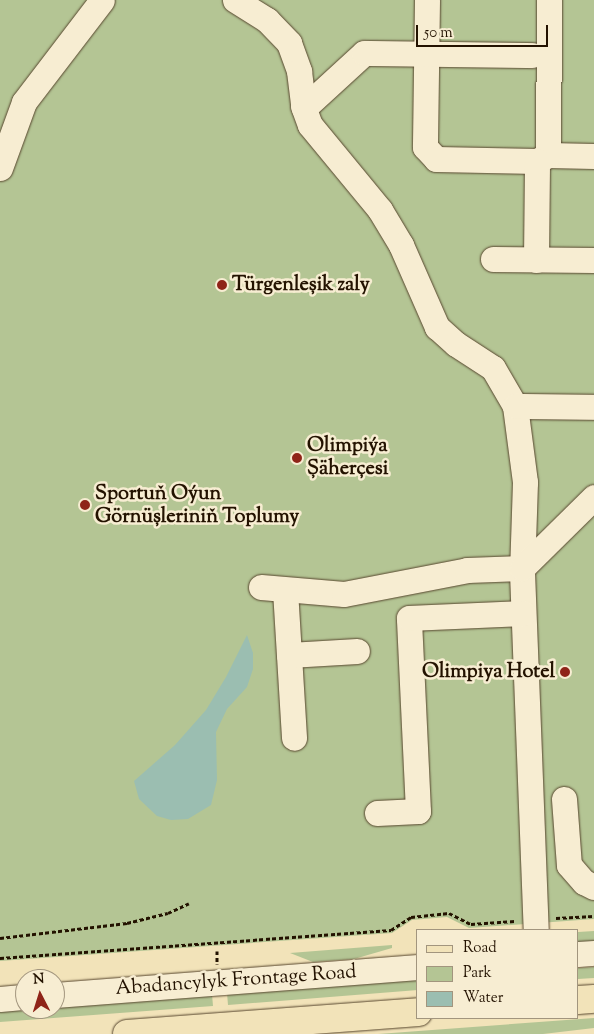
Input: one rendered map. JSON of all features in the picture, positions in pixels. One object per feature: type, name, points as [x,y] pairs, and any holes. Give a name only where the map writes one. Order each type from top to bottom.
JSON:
[{"type":"main road","points":[[579,1000],[594,999]]},
{"type":"main road","points":[[127,1034],[416,1012]]},
{"type":"street","points":[[0,168],[24,102],[102,0]]},
{"type":"street","points":[[235,0],[267,20],[289,43],[299,71],[304,108],[316,134],[367,192],[392,228],[437,327],[456,344],[493,368],[515,406],[525,482],[522,568],[523,613],[535,925]]},
{"type":"street","points":[[427,0],[426,147],[436,159],[594,156]]},
{"type":"street","points":[[536,260],[549,0]]},
{"type":"street","points":[[304,108],[364,53],[532,55]]},
{"type":"street","points":[[493,259],[594,260]]},
{"type":"street","points":[[515,406],[594,407]]},
{"type":"street","points":[[294,738],[289,655],[273,588],[344,594],[468,570],[522,568],[594,497]]},
{"type":"street","points":[[377,813],[418,811],[409,618],[523,613]]},
{"type":"street","points":[[289,655],[357,651]]},
{"type":"street","points":[[564,798],[569,866],[584,882],[594,887]]},
{"type":"street","points":[[579,954],[594,953]]},
{"type":"street","name":"Abadancylyk Frontage Road","points":[[65,993],[416,967]]},
{"type":"street","points":[[0,999],[15,998]]},
{"type":"path","points":[[0,938],[127,923],[168,913],[190,903]]},
{"type":"path","points":[[0,958],[391,930],[411,917],[448,913],[471,924],[535,925],[594,916]]},
{"type":"green space","name":"Olimpiýa Şäherçesi","points":[[0,0],[594,0],[594,919],[469,928],[447,917],[412,920],[392,933],[0,961]]},
{"type":"green space","points":[[594,931],[594,943],[579,944],[579,932]]},
{"type":"green space","points":[[392,945],[392,948],[354,959],[313,962],[290,953]]},
{"type":"green space","points":[[594,967],[594,978],[579,979],[579,968]]},
{"type":"green space","points":[[416,979],[416,990],[228,1005],[227,993]]},
{"type":"green space","points":[[212,994],[213,1006],[65,1017],[65,1005]]},
{"type":"green space","points":[[0,1010],[15,1010],[15,1019],[40,1019],[0,1022]]},
{"type":"green space","points":[[594,1018],[594,1028],[543,1034],[378,1034]]},
{"type":"water","points":[[247,635],[253,653],[253,669],[247,687],[227,709],[216,732],[217,780],[211,805],[188,819],[171,820],[157,816],[139,799],[134,781],[175,745],[206,710],[226,677]]},
{"type":"place","name":"Türgenleşik zaly","points":[[222,285]]},
{"type":"place","name":"Olimpiýa Şäherçesi","points":[[297,458]]},
{"type":"place","name":"Sportuň Oýun Görnüşleriniň Toplumy","points":[[85,505]]},
{"type":"place","name":"Olimpiya Hotel","points":[[565,672]]}]
